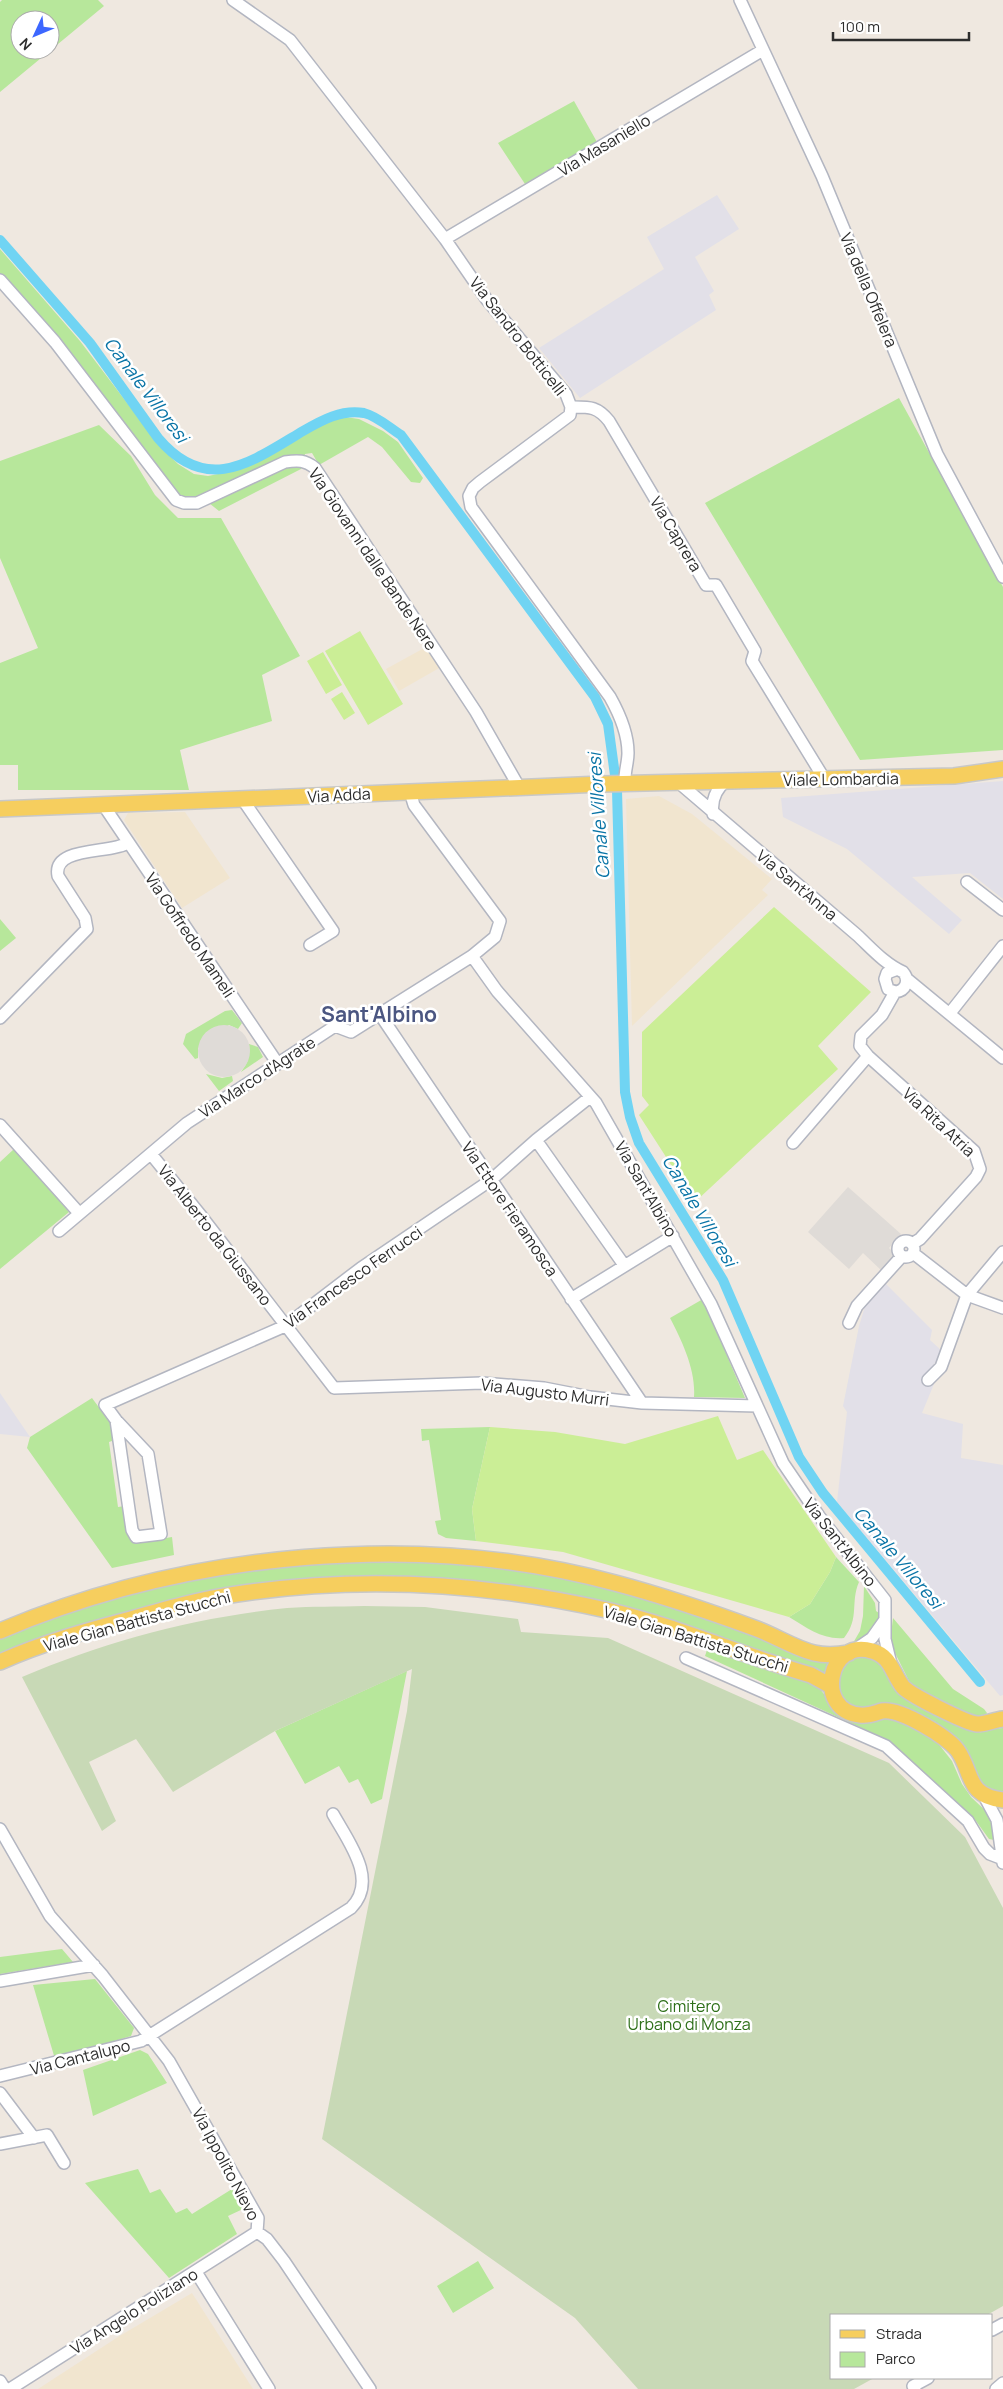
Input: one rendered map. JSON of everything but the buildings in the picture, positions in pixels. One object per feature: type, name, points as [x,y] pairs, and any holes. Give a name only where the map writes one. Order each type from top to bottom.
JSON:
[{"type":"main road","name":"Viale Lombardia","points":[[678,782],[954,776],[1003,770]]},
{"type":"main road","name":"Via Adda","points":[[0,809],[678,782]]},
{"type":"main road","name":"Viale Gian Battista Stucchi","points":[[0,1630],[107,1592],[170,1576],[264,1562],[382,1554],[474,1560],[562,1572],[668,1598],[765,1632],[812,1652],[830,1655],[873,1651],[884,1657],[892,1666],[903,1687],[910,1694],[973,1723],[1003,1719]]},
{"type":"main road","name":"Viale Gian Battista Stucchi","points":[[0,1662],[65,1637],[103,1626],[237,1594],[372,1582],[432,1584],[530,1594],[613,1612],[808,1674],[830,1686],[837,1702],[850,1713],[866,1716],[882,1711],[892,1711],[920,1723],[952,1744],[962,1758],[969,1779],[983,1794]]},
{"type":"main road","points":[[830,1686],[834,1667],[851,1652]]},
{"type":"main road","points":[[983,1794],[1003,1800]]},
{"type":"street","name":"Via Sandro Botticelli","points":[[233,0],[290,40],[445,239],[487,300],[566,394],[571,406],[570,415],[480,482],[473,488],[469,496],[472,506],[493,538],[610,697],[621,721],[628,752],[622,784]]},
{"type":"street","name":"Via della Offelera","points":[[740,0],[822,176],[937,454],[1003,577]]},
{"type":"street","name":"Via Masaniello","points":[[445,239],[763,50]]},
{"type":"street","name":"Via Giovanni dalle Bande Nere","points":[[0,280],[55,342],[176,500],[184,503],[197,503],[285,462],[299,460],[308,462],[315,468],[476,712],[519,787]]},
{"type":"street","name":"Via Caprera","points":[[571,406],[601,411],[609,421],[706,585],[716,585],[755,652],[752,661],[825,780]]},
{"type":"street","points":[[713,814],[712,806],[719,787],[726,781]]},
{"type":"street","name":"Via Sant'Anna","points":[[678,782],[713,814],[857,935],[880,957],[890,973],[902,972],[896,990],[926,993],[1003,1058]]},
{"type":"street","points":[[410,792],[414,806],[500,921],[495,937],[472,956]]},
{"type":"street","points":[[243,800],[333,931],[310,945]]},
{"type":"street","name":"Via Goffredo Mameli","points":[[104,806],[278,1064]]},
{"type":"street","points":[[0,1018],[87,929],[86,918],[58,876],[57,869],[60,862],[69,855],[116,848],[128,843]]},
{"type":"street","points":[[967,882],[1003,910]]},
{"type":"street","points":[[950,1013],[1003,946]]},
{"type":"street","name":"Via Marco d'Agrate","points":[[59,1231],[78,1213],[187,1123],[335,1026],[350,1032],[472,956]]},
{"type":"street","name":"Via Sant'Albino","points":[[472,956],[497,991],[596,1103],[711,1304],[783,1463],[798,1489],[883,1596],[887,1607],[885,1619],[886,1644],[892,1666]]},
{"type":"street","points":[[793,1143],[868,1056],[861,1049],[860,1038],[882,1014],[896,990],[885,983],[890,973]]},
{"type":"street","name":"Via Ettore Fieramosca","points":[[380,1013],[642,1403]]},
{"type":"street","name":"Via Rita Atria","points":[[849,1323],[857,1306],[976,1177],[980,1169],[974,1151],[868,1056]]},
{"type":"street","name":"Via Francesco Ferrucci","points":[[116,1420],[132,1530],[136,1537],[160,1534],[148,1454],[116,1420],[106,1405],[285,1326],[361,1268],[491,1180],[536,1140],[590,1097]]},
{"type":"street","points":[[0,1125],[78,1213]]},
{"type":"street","points":[[536,1140],[624,1265]]},
{"type":"street","name":"Via Alberto da Giussano","points":[[151,1154],[334,1388]]},
{"type":"street","points":[[571,1300],[673,1236]]},
{"type":"street","points":[[909,1251],[967,1295],[1003,1308]]},
{"type":"street","points":[[928,1380],[941,1368],[967,1295],[1003,1252]]},
{"type":"street","name":"Via Augusto Murri","points":[[334,1388],[502,1384],[642,1403],[757,1406]]},
{"type":"street","points":[[851,1652],[872,1638],[881,1628],[885,1619]]},
{"type":"street","points":[[686,1658],[886,1746],[962,1816],[984,1848],[1003,1861]]},
{"type":"street","points":[[983,1794],[995,1814],[1001,1839],[1003,1861]]},
{"type":"street","points":[[150,2034],[356,1903],[362,1887],[363,1871],[333,1814]]},
{"type":"street","name":"Via Ippolito Nievo","points":[[0,1829],[50,1916],[150,2034],[169,2061],[258,2218],[257,2232],[267,2239],[284,2262],[370,2389]]},
{"type":"street","points":[[975,1833],[984,1842],[993,1844],[1001,1839]]},
{"type":"street","points":[[0,1981],[94,1966]]},
{"type":"street","name":"Via Cantalupo","points":[[0,2087],[4,2076],[133,2044],[150,2034]]},
{"type":"street","points":[[0,2093],[34,2138]]},
{"type":"street","points":[[0,2144],[47,2135],[64,2162]]},
{"type":"street","name":"Via Angelo Poliziano","points":[[10,2389],[257,2232]]},
{"type":"street","points":[[196,2272],[269,2389]]},
{"type":"street","points":[[912,2388],[926,2379]]},
{"type":"street","points":[[0,2381],[5,2389]]},
{"type":"street","points":[[996,2389],[1003,2383]]},
{"type":"shaded area","points":[[717,195],[739,229],[695,257],[714,291],[709,295],[716,310],[580,398],[539,348],[664,269],[647,237]]},
{"type":"shaded area","points":[[426,647],[441,667],[399,691],[386,669]]},
{"type":"shaded area","points":[[1003,781],[1003,899],[970,873],[912,877],[962,920],[949,934],[847,849],[783,817],[781,798]]},
{"type":"shaded area","points":[[659,796],[692,814],[772,879],[762,890],[768,895],[632,1026],[626,799]]},
{"type":"shaded area","points":[[185,812],[230,878],[182,908],[124,820],[128,813]]},
{"type":"shaded area","points":[[219,1025],[229,1025],[239,1029],[246,1036],[250,1051],[246,1066],[239,1073],[229,1077],[219,1077],[209,1073],[202,1066],[198,1056],[198,1046],[202,1036],[209,1029]]},
{"type":"shaded area","points":[[848,1187],[901,1234],[889,1248],[897,1256],[883,1272],[863,1253],[849,1269],[808,1232]]},
{"type":"shaded area","points":[[883,1281],[932,1330],[930,1340],[942,1351],[927,1376],[934,1384],[922,1413],[963,1424],[961,1458],[1003,1465],[1003,1695],[1000,1696],[837,1502],[847,1412],[843,1406],[859,1326],[867,1300]]},
{"type":"shaded area","points":[[0,1393],[30,1437],[0,1434]]},
{"type":"shaded area","points":[[192,2293],[253,2389],[38,2389],[118,2337]]},
{"type":"green space","points":[[2,0],[98,0],[104,6],[60,42],[60,10],[10,10],[10,60],[39,60],[0,92],[0,2]]},
{"type":"green space","points":[[574,101],[597,142],[525,184],[498,143]]},
{"type":"green space","points":[[0,249],[80,341],[159,445],[178,464],[194,474],[208,476],[245,466],[330,421],[345,417],[359,419],[383,431],[398,442],[423,478],[420,483],[411,482],[382,447],[368,437],[319,465],[312,453],[305,454],[301,469],[219,511],[204,499],[193,500],[180,495],[167,486],[39,319],[0,274]]},
{"type":"green space","points":[[899,398],[1003,587],[1003,750],[860,760],[705,503]]},
{"type":"green space","points":[[99,425],[131,456],[155,495],[178,518],[221,518],[300,656],[262,675],[272,721],[180,750],[189,790],[18,790],[18,765],[0,765],[0,663],[38,648],[0,558],[0,461]]},
{"type":"green space","points":[[360,631],[403,704],[368,725],[325,651]]},
{"type":"green space","points":[[323,652],[342,685],[326,694],[307,661]]},
{"type":"green space","points":[[342,692],[355,713],[344,720],[331,699]]},
{"type":"green space","points":[[774,907],[871,992],[818,1046],[838,1069],[695,1202],[639,1115],[649,1105],[642,1096],[642,1032]]},
{"type":"green space","points":[[0,919],[16,938],[0,951]]},
{"type":"green space","points":[[232,1010],[242,1023],[238,1029],[229,1025],[198,1048],[198,1058],[195,1059],[183,1044],[186,1034],[225,1011]]},
{"type":"green space","points":[[249,1044],[258,1047],[263,1057],[241,1072],[248,1059]]},
{"type":"green space","points":[[206,1074],[222,1078],[232,1076],[233,1081],[219,1091]]},
{"type":"green space","points":[[14,1149],[69,1212],[0,1269],[0,1162]]},
{"type":"green space","points":[[703,1299],[745,1398],[694,1397],[693,1376],[690,1366],[670,1318]]},
{"type":"green space","points":[[92,1398],[112,1425],[115,1440],[109,1442],[118,1507],[125,1506],[129,1534],[136,1543],[172,1537],[174,1555],[112,1568],[27,1448],[30,1437]]},
{"type":"green space","points":[[718,1416],[737,1460],[763,1450],[836,1557],[830,1572],[810,1604],[789,1617],[563,1552],[476,1541],[472,1509],[490,1427],[555,1432],[625,1444]]},
{"type":"green space","points":[[490,1427],[472,1509],[476,1541],[446,1538],[438,1534],[435,1521],[441,1520],[429,1440],[422,1441],[421,1429]]},
{"type":"green space","points":[[836,1557],[859,1582],[856,1590],[852,1624],[844,1638],[822,1635],[789,1617],[810,1604],[830,1572]]},
{"type":"green space","points":[[409,1561],[500,1568],[591,1583],[647,1597],[699,1614],[829,1662],[824,1675],[683,1627],[421,1579],[161,1603],[59,1633],[0,1656],[0,1636],[51,1616],[160,1584],[293,1564]]},
{"type":"green space","points":[[864,1586],[875,1603],[879,1618],[872,1632],[856,1647],[853,1643],[860,1631],[863,1616]]},
{"type":"green space","name":"Cimitero Urbano di Monza","points":[[306,1607],[425,1607],[518,1619],[521,1632],[608,1638],[889,1763],[965,1837],[1003,1908],[1003,2306],[989,2314],[830,2314],[830,2379],[872,2379],[854,2389],[638,2389],[575,2318],[322,2139],[407,1711],[412,1669],[275,1731],[173,1792],[136,1739],[89,1762],[116,1821],[102,1831],[22,1677],[86,1652],[152,1632],[253,1612]]},
{"type":"green space","points":[[893,1618],[953,1689],[984,1709],[987,1713],[985,1717],[971,1716],[912,1687],[890,1643]]},
{"type":"green space","points":[[707,1650],[806,1680],[820,1689],[834,1707],[881,1719],[892,1719],[937,1742],[952,1761],[962,1784],[971,1797],[990,1815],[994,1825],[994,1840],[989,1839],[976,1821],[890,1741],[705,1656]]},
{"type":"green space","points":[[860,1656],[877,1660],[898,1692],[909,1702],[927,1712],[977,1732],[1003,1728],[1003,1796],[988,1793],[950,1733],[913,1711],[900,1706],[884,1704],[860,1707],[846,1702],[838,1688],[838,1680],[845,1666]]},
{"type":"green space","points":[[407,1671],[382,1799],[371,1804],[358,1779],[349,1783],[339,1766],[305,1784],[275,1731]]},
{"type":"green space","points":[[62,1949],[73,1962],[0,1974],[0,1957]]},
{"type":"green space","points":[[95,1979],[134,2028],[131,2036],[55,2059],[33,1985]]},
{"type":"green space","points":[[140,2050],[148,2054],[167,2083],[93,2116],[83,2070]]},
{"type":"green space","points":[[138,2169],[150,2193],[160,2189],[176,2213],[187,2208],[192,2214],[232,2189],[243,2209],[228,2216],[237,2234],[169,2278],[85,2183]]},
{"type":"green space","points":[[478,2261],[494,2288],[453,2313],[437,2286]]},
{"type":"waterway","name":"Canale Villoresi","points":[[0,240],[90,343],[158,438],[176,456],[194,466],[212,469],[229,468],[247,462],[317,423],[340,414],[364,413],[379,419],[401,435],[595,697],[608,724],[617,790],[625,1092],[630,1117],[639,1143],[723,1280],[799,1457],[823,1493],[980,1682]]},
{"type":"district","name":"Sant'Albino","points":[[379,1015]]}]
